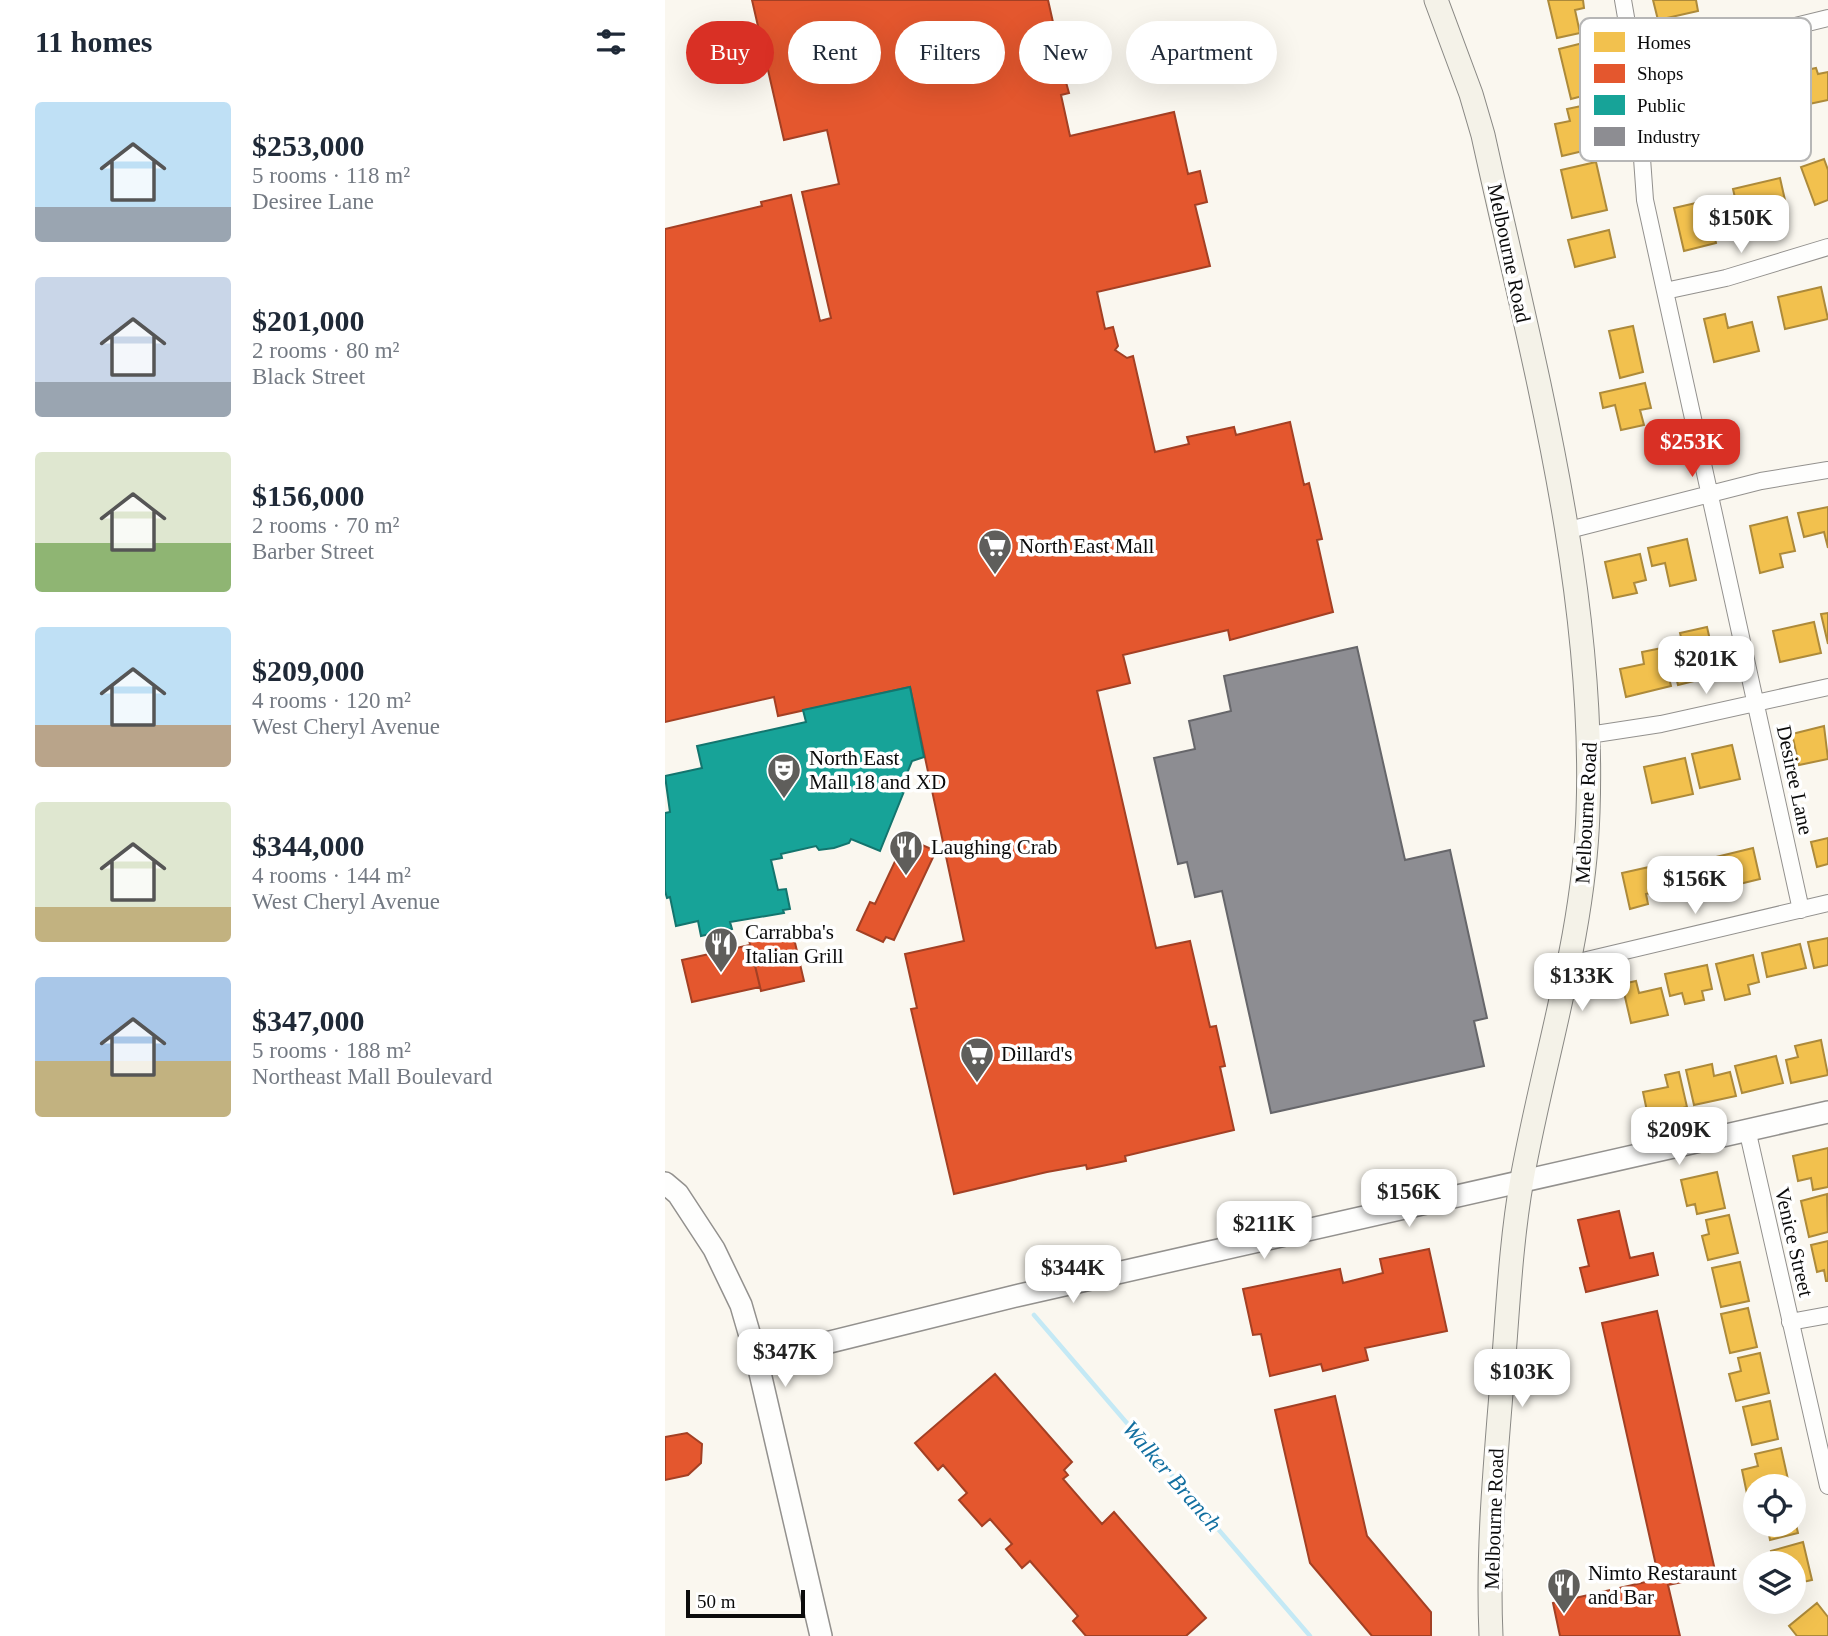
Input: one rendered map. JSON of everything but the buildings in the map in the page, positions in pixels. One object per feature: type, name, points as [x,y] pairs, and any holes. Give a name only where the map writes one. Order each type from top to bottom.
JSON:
[{"type":"main road","name":"Melbourne Road","points":[[1436,0],[1471,94],[1483,135],[1542,408],[1587,669],[1588,815],[1583,887],[1570,964],[1522,1181],[1498,1436],[1491,1636]]},
{"type":"street","name":"Desiree Lane","points":[[1623,0],[1626,18]]},
{"type":"street","points":[[1811,22],[1828,18]]},
{"type":"street","name":"Desiree Lane","points":[[1640,161],[1665,291],[1801,910]]},
{"type":"street","points":[[1665,291],[1726,278],[1828,247]]},
{"type":"street","points":[[1565,531],[1710,494],[1828,470]]},
{"type":"street","points":[[1589,735],[1661,724],[1828,687]]},
{"type":"street","points":[[1570,964],[1828,904]]},
{"type":"street","points":[[757,1360],[1020,1295],[1828,1112]]},
{"type":"street","name":"Venice Street","points":[[1747,1129],[1828,1486]]},
{"type":"street","points":[[665,1183],[678,1194],[729,1276],[757,1360],[821,1636]]},
{"type":"street","points":[[1790,1322],[1828,1315]]},
{"type":"waterway","name":"Walker Branch","points":[[1034,1315],[1310,1636]]},
{"type":"place","name":"North East Mall","points":[[995,576]]},
{"type":"place","name":"North East Mall 18 and XD","points":[[784,800]]},
{"type":"place","name":"Laughing Crab","points":[[906,877]]},
{"type":"place","name":"Carrabba's Italian Grill","points":[[721,974]]},
{"type":"place","name":"Dillard's","points":[[977,1084]]},
{"type":"place","name":"Nimto Restaraunt and Bar","points":[[1564,1615]]}]
